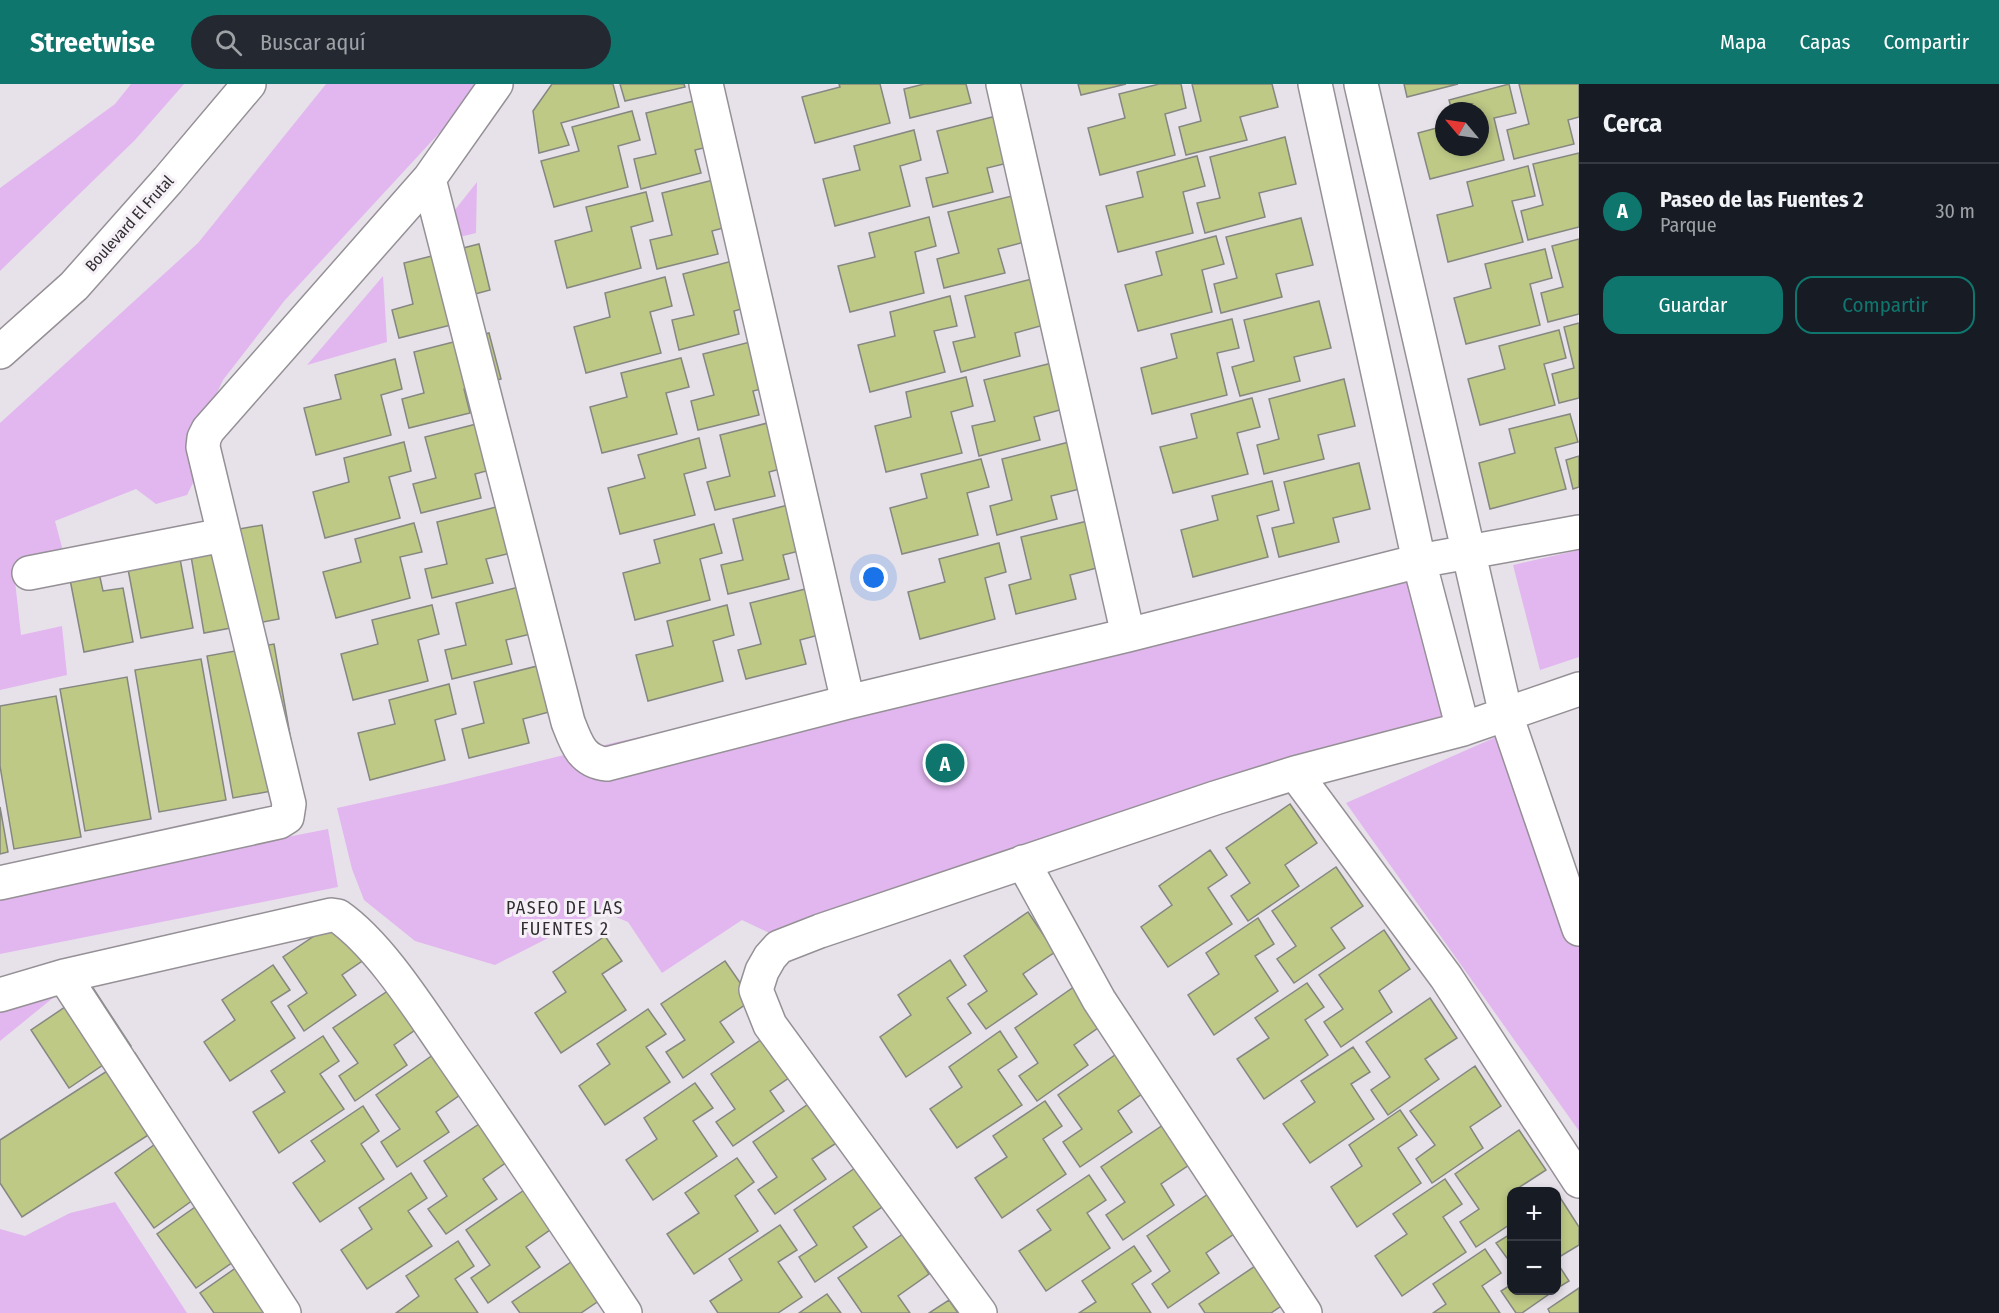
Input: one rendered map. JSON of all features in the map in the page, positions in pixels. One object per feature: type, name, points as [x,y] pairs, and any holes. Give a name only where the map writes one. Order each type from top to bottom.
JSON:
[{"type":"street","name":"Boulevard El Frutal","points":[[0,352],[74,286],[249,84]]},
{"type":"street","points":[[0,883],[279,822],[287,817],[289,804],[223,535],[203,447],[204,438],[208,430],[429,179],[496,84]]},
{"type":"street","points":[[706,84],[848,702]]},
{"type":"street","points":[[1003,84],[1128,635]]},
{"type":"street","points":[[1315,84],[1419,561],[1463,729]]},
{"type":"street","points":[[1361,84],[1506,715],[1579,929]]},
{"type":"street","points":[[429,179],[567,722],[581,751],[595,762],[607,764],[1419,561],[1470,554],[1579,532]]},
{"type":"street","points":[[29,573],[223,535]]},
{"type":"street","points":[[980,1313],[770,1025],[756,990],[762,971],[770,957],[780,947],[1023,862],[1295,773],[1463,729],[1579,688]]},
{"type":"street","points":[[1295,773],[1446,977],[1579,1180]]},
{"type":"street","points":[[1023,862],[1099,1000],[1305,1313]]},
{"type":"street","points":[[0,995],[64,976],[331,915],[338,916],[379,955],[418,1007],[625,1313]]},
{"type":"street","points":[[64,976],[284,1313]]},
{"type":"shaded area","points":[[131,84],[184,84],[135,140],[0,271],[0,188],[115,104]]},
{"type":"shaded area","points":[[326,84],[480,84],[467,103],[285,300],[223,380],[202,425],[203,463],[187,495],[156,504],[136,489],[55,521],[67,566],[15,581],[21,635],[62,626],[67,675],[0,690],[0,423],[198,243]]},
{"type":"shaded area","points":[[477,182],[476,233],[427,245]]},
{"type":"shaded area","points":[[383,276],[387,342],[307,365]]},
{"type":"shaded area","points":[[1579,550],[1579,657],[1540,670],[1513,565]]},
{"type":"shaded area","name":"PASEO DE LAS FUENTES 2","points":[[1414,560],[1462,732],[782,939],[742,920],[662,973],[628,922],[601,911],[495,965],[415,941],[364,900],[352,869],[337,808]]},
{"type":"shaded area","points":[[1496,737],[1579,937],[1579,1131],[1346,803]]},
{"type":"shaded area","points":[[328,829],[338,887],[0,954],[0,893]]},
{"type":"shaded area","points":[[59,993],[0,1041],[0,1004]]},
{"type":"shaded area","points":[[115,1202],[187,1313],[0,1313],[0,1229],[25,1236],[70,1213]]},
{"type":"building","points":[[552,84],[613,84],[619,107],[561,123],[569,145],[539,153],[533,111]]},
{"type":"building","points":[[620,84],[684,84],[685,87],[625,101]]},
{"type":"building","points":[[839,84],[880,84],[890,123],[815,143],[802,97],[840,87]]},
{"type":"building","points":[[924,84],[966,84],[971,103],[910,118],[904,89]]},
{"type":"building","points":[[1078,84],[1126,84],[1081,95]]},
{"type":"building","points":[[1159,84],[1181,84],[1186,108],[1165,114],[1175,155],[1100,175],[1088,128],[1125,118],[1119,94]]},
{"type":"building","points":[[1192,84],[1272,84],[1278,107],[1240,117],[1247,140],[1186,155],[1179,127],[1201,121]]},
{"type":"building","points":[[1404,84],[1458,84],[1407,97]]},
{"type":"building","points":[[1509,84],[1516,113],[1494,118],[1504,160],[1430,179],[1418,133],[1435,128],[1435,156],[1489,156],[1489,102],[1450,102],[1449,100]]},
{"type":"building","points":[[1519,84],[1579,84],[1579,117],[1568,120],[1574,144],[1514,159],[1507,130],[1529,124]]},
{"type":"building","points":[[721,94],[732,141],[695,150],[701,173],[641,189],[634,159],[656,154],[646,113]]},
{"type":"building","points":[[632,111],[640,140],[618,146],[628,187],[554,207],[541,161],[579,151],[572,127]]},
{"type":"building","points":[[1012,112],[1024,159],[987,168],[993,192],[933,207],[926,178],[948,173],[937,131]]},
{"type":"building","points":[[914,130],[921,160],[900,166],[910,206],[835,226],[823,179],[860,170],[854,146]]},
{"type":"building","points":[[1285,137],[1296,184],[1259,193],[1265,217],[1205,233],[1197,203],[1220,198],[1210,157]]},
{"type":"building","points":[[1579,153],[1579,227],[1528,240],[1521,211],[1543,205],[1533,164]]},
{"type":"building","points":[[1197,156],[1205,186],[1183,192],[1193,233],[1118,252],[1106,206],[1143,197],[1137,172]]},
{"type":"building","points":[[1528,166],[1535,196],[1512,201],[1523,242],[1448,262],[1437,215],[1473,206],[1467,182]]},
{"type":"building","points":[[737,174],[749,221],[712,231],[718,254],[657,269],[650,240],[672,235],[662,193]]},
{"type":"building","points":[[646,192],[653,221],[631,227],[641,268],[567,288],[555,241],[592,231],[586,207]]},
{"type":"building","points":[[1024,193],[1036,239],[998,249],[1005,273],[944,288],[937,259],[959,253],[948,212]]},
{"type":"building","points":[[929,217],[936,246],[915,252],[924,293],[850,312],[838,266],[875,257],[869,233]]},
{"type":"building","points":[[1301,218],[1313,265],[1276,274],[1282,297],[1221,313],[1214,284],[1237,278],[1226,237]]},
{"type":"building","points":[[1216,236],[1224,264],[1202,270],[1212,312],[1138,331],[1125,285],[1162,275],[1156,252]]},
{"type":"building","points":[[1579,239],[1579,314],[1548,322],[1541,293],[1563,287],[1552,246]]},
{"type":"building","points":[[479,244],[490,290],[453,300],[459,323],[399,338],[392,310],[413,304],[404,263]]},
{"type":"building","points":[[1545,249],[1552,278],[1530,284],[1540,325],[1466,344],[1454,298],[1491,288],[1485,264]]},
{"type":"building","points":[[759,254],[770,301],[734,311],[739,334],[679,350],[672,320],[694,315],[683,274]]},
{"type":"building","points":[[665,277],[672,306],[650,312],[661,353],[586,373],[574,327],[610,317],[605,293]]},
{"type":"building","points":[[1040,277],[1051,323],[1015,333],[1020,356],[961,372],[953,342],[975,337],[965,296]]},
{"type":"building","points":[[950,296],[957,326],[934,331],[945,372],[870,392],[858,345],[895,336],[890,312]]},
{"type":"building","points":[[1319,301],[1331,348],[1294,357],[1300,381],[1240,396],[1232,367],[1254,361],[1244,320]]},
{"type":"building","points":[[1232,319],[1239,348],[1217,353],[1227,395],[1152,414],[1141,368],[1177,358],[1171,334]]},
{"type":"building","points":[[1579,323],[1579,398],[1559,403],[1552,374],[1574,368],[1564,327]]},
{"type":"building","points":[[1559,330],[1566,358],[1544,364],[1555,405],[1480,425],[1468,379],[1505,369],[1499,346]]},
{"type":"building","points":[[489,333],[501,379],[464,389],[470,413],[409,428],[402,399],[424,393],[414,352]]},
{"type":"building","points":[[778,335],[790,382],[753,391],[759,415],[698,430],[691,401],[714,395],[703,354]]},
{"type":"building","points":[[681,358],[689,387],[666,393],[677,434],[602,453],[590,407],[627,397],[621,373]]},
{"type":"building","points":[[395,359],[402,389],[381,395],[391,435],[316,455],[304,408],[341,399],[335,375]]},
{"type":"building","points":[[1060,361],[1071,407],[1034,417],[1040,440],[979,456],[972,426],[995,421],[984,380]]},
{"type":"building","points":[[966,377],[973,406],[951,412],[962,453],[886,472],[875,426],[911,417],[906,392]]},
{"type":"building","points":[[1344,379],[1355,426],[1318,435],[1324,459],[1264,474],[1257,445],[1279,439],[1269,399]]},
{"type":"building","points":[[1252,398],[1260,427],[1237,433],[1248,474],[1173,493],[1160,447],[1197,438],[1191,414]]},
{"type":"building","points":[[1570,414],[1578,442],[1555,448],[1566,489],[1490,509],[1479,463],[1515,453],[1509,429]]},
{"type":"building","points":[[795,416],[806,462],[769,472],[775,496],[715,510],[707,482],[730,476],[720,435]]},
{"type":"building","points":[[500,418],[512,464],[475,474],[481,498],[421,513],[413,484],[436,478],[425,437]]},
{"type":"building","points":[[699,438],[706,468],[684,474],[695,515],[620,534],[608,488],[645,478],[638,455]]},
{"type":"building","points":[[1077,440],[1088,487],[1051,496],[1057,519],[997,535],[990,506],[1012,500],[1002,459]]},
{"type":"building","points":[[404,442],[411,471],[389,477],[400,518],[325,538],[313,492],[349,482],[344,458]]},
{"type":"building","points":[[1579,456],[1579,487],[1573,489],[1566,460]]},
{"type":"building","points":[[981,459],[989,487],[967,493],[978,535],[902,554],[890,508],[927,498],[921,474]]},
{"type":"building","points":[[1359,463],[1370,509],[1333,518],[1339,542],[1279,557],[1272,528],[1294,523],[1284,482]]},
{"type":"building","points":[[1272,481],[1279,510],[1257,516],[1268,557],[1193,577],[1181,530],[1218,520],[1212,496]]},
{"type":"building","points":[[808,500],[819,546],[783,555],[789,579],[728,594],[721,565],[743,560],[733,519]]},
{"type":"building","points":[[512,503],[524,550],[486,559],[493,583],[432,598],[425,569],[447,564],[437,522]]},
{"type":"building","points":[[1096,519],[1108,565],[1070,575],[1076,599],[1016,614],[1009,585],[1031,579],[1021,537]]},
{"type":"building","points":[[414,523],[422,552],[400,557],[410,598],[336,618],[323,572],[361,562],[355,539]]},
{"type":"building","points":[[714,524],[722,553],[700,559],[710,600],[635,620],[623,573],[660,563],[654,540]]},
{"type":"building","points":[[262,525],[279,619],[204,633],[188,538]]},
{"type":"building","points":[[177,543],[193,628],[141,638],[125,553]]},
{"type":"building","points":[[999,543],[1006,572],[985,578],[995,619],[920,639],[908,592],[945,582],[939,559]]},
{"type":"building","points":[[97,564],[103,591],[123,588],[133,642],[84,652],[68,569]]},
{"type":"building","points":[[531,584],[543,631],[506,640],[512,664],[452,679],[445,650],[466,645],[456,603]]},
{"type":"building","points":[[825,584],[837,630],[800,640],[806,664],[746,679],[738,650],[761,644],[750,603]]},
{"type":"building","points":[[432,605],[439,634],[418,640],[428,681],[353,700],[341,654],[378,644],[372,620]]},
{"type":"building","points":[[727,605],[734,635],[713,641],[723,681],[648,701],[636,655],[673,646],[667,621]]},
{"type":"building","points":[[274,644],[299,786],[233,798],[207,656]]},
{"type":"building","points":[[201,659],[226,800],[159,812],[135,670]]},
{"type":"building","points":[[549,663],[560,709],[523,719],[529,743],[469,758],[462,729],[484,723],[474,682]]},
{"type":"building","points":[[127,677],[151,819],[85,831],[60,689]]},
{"type":"building","points":[[449,684],[456,714],[435,720],[445,760],[370,780],[358,733],[395,724],[389,700]]},
{"type":"building","points":[[56,696],[81,837],[14,849],[0,766],[0,706]]},
{"type":"building","points":[[1290,804],[1317,843],[1285,865],[1299,886],[1248,921],[1231,896],[1250,883],[1226,848]]},
{"type":"building","points":[[0,807],[8,852],[0,854]]},
{"type":"building","points":[[1210,850],[1227,875],[1208,888],[1232,924],[1168,967],[1141,927],[1172,905],[1159,886]]},
{"type":"building","points":[[1336,867],[1363,906],[1331,928],[1345,948],[1294,983],[1277,959],[1296,946],[1272,911]]},
{"type":"building","points":[[1028,912],[1055,952],[1023,974],[1037,994],[986,1029],[968,1004],[987,991],[964,956]]},
{"type":"building","points":[[347,914],[374,953],[342,975],[356,995],[304,1031],[288,1006],[307,993],[283,957]]},
{"type":"building","points":[[1258,918],[1274,944],[1255,956],[1278,991],[1214,1035],[1188,995],[1219,974],[1206,953]]},
{"type":"building","points":[[1384,930],[1410,969],[1379,991],[1392,1012],[1341,1047],[1324,1022],[1343,1009],[1319,975]]},
{"type":"building","points":[[605,936],[622,961],[602,974],[626,1010],[561,1053],[535,1013],[566,992],[553,972]]},
{"type":"building","points":[[950,960],[966,985],[947,998],[971,1033],[906,1077],[880,1037],[911,1015],[898,995]]},
{"type":"building","points":[[725,961],[752,1000],[720,1022],[734,1042],[683,1078],[666,1052],[685,1040],[661,1004]]},
{"type":"building","points":[[273,965],[290,990],[271,1002],[295,1038],[230,1081],[204,1042],[235,1020],[222,1000]]},
{"type":"building","points":[[1307,983],[1324,1007],[1305,1020],[1328,1055],[1264,1099],[1237,1059],[1269,1038],[1255,1018]]},
{"type":"building","points":[[398,984],[425,1023],[394,1045],[407,1065],[355,1101],[339,1076],[358,1063],[333,1028]]},
{"type":"building","points":[[1078,984],[1105,1023],[1074,1045],[1088,1065],[1037,1101],[1019,1076],[1038,1063],[1015,1028]]},
{"type":"building","points":[[93,988],[131,1046],[69,1088],[31,1030]]},
{"type":"building","points":[[1430,998],[1457,1038],[1425,1059],[1439,1079],[1388,1115],[1371,1090],[1390,1077],[1366,1042]]},
{"type":"building","points":[[648,1009],[666,1034],[646,1047],[670,1082],[605,1125],[579,1086],[610,1064],[597,1044]]},
{"type":"building","points":[[775,1030],[802,1069],[770,1091],[784,1111],[733,1146],[716,1122],[735,1109],[711,1074]]},
{"type":"building","points":[[1000,1031],[1017,1057],[998,1070],[1022,1105],[957,1148],[930,1109],[962,1087],[949,1067]]},
{"type":"building","points":[[323,1036],[339,1061],[320,1074],[344,1109],[279,1153],[253,1112],[285,1092],[271,1071]]},
{"type":"building","points":[[1353,1047],[1370,1072],[1351,1084],[1374,1119],[1310,1163],[1283,1124],[1315,1102],[1301,1081]]},
{"type":"building","points":[[440,1050],[467,1090],[436,1112],[449,1132],[397,1167],[381,1142],[400,1129],[376,1095]]},
{"type":"building","points":[[1122,1050],[1149,1089],[1118,1111],[1132,1132],[1080,1167],[1063,1142],[1082,1129],[1058,1095]]},
{"type":"building","points":[[135,1053],[176,1117],[22,1217],[0,1183],[0,1140]]},
{"type":"building","points":[[1475,1066],[1501,1106],[1470,1127],[1483,1148],[1432,1183],[1416,1159],[1435,1145],[1410,1111]]},
{"type":"building","points":[[695,1083],[713,1108],[693,1121],[717,1156],[653,1200],[626,1160],[657,1139],[644,1118]]},
{"type":"building","points":[[817,1098],[844,1138],[812,1159],[826,1179],[775,1214],[758,1190],[777,1177],[753,1142]]},
{"type":"building","points":[[1045,1101],[1062,1126],[1043,1139],[1066,1174],[1002,1218],[975,1178],[1007,1157],[993,1136]]},
{"type":"building","points":[[363,1106],[379,1131],[361,1144],[384,1179],[320,1222],[293,1183],[325,1161],[311,1141]]},
{"type":"building","points":[[1400,1110],[1417,1135],[1398,1148],[1421,1183],[1357,1227],[1331,1187],[1362,1166],[1349,1145]]},
{"type":"building","points":[[488,1118],[514,1157],[483,1179],[497,1199],[446,1234],[428,1209],[447,1196],[424,1161]]},
{"type":"building","points":[[1166,1123],[1192,1163],[1161,1184],[1174,1205],[1123,1240],[1106,1215],[1125,1202],[1101,1167]]},
{"type":"building","points":[[1519,1130],[1546,1170],[1520,1187],[1507,1187],[1507,1226],[1476,1247],[1460,1222],[1479,1209],[1455,1174]]},
{"type":"building","points":[[172,1132],[211,1187],[154,1228],[115,1173]]},
{"type":"building","points":[[737,1158],[754,1182],[735,1196],[758,1231],[694,1274],[667,1234],[699,1213],[685,1193]]},
{"type":"building","points":[[858,1166],[885,1205],[853,1227],[867,1247],[815,1282],[799,1257],[817,1245],[794,1210]]},
{"type":"building","points":[[411,1173],[427,1198],[408,1211],[432,1246],[367,1289],[341,1250],[372,1229],[359,1208]]},
{"type":"building","points":[[1089,1175],[1106,1200],[1087,1213],[1110,1248],[1046,1291],[1019,1251],[1051,1230],[1037,1210]]},
{"type":"building","points":[[1445,1179],[1462,1204],[1443,1217],[1466,1252],[1402,1296],[1375,1256],[1407,1234],[1393,1214]]},
{"type":"building","points":[[530,1186],[557,1225],[526,1247],[540,1267],[488,1303],[471,1278],[490,1265],[466,1230]]},
{"type":"building","points":[[1211,1192],[1237,1232],[1206,1253],[1219,1273],[1168,1308],[1152,1284],[1170,1271],[1147,1236]]},
{"type":"building","points":[[215,1193],[253,1248],[196,1288],[157,1234]]},
{"type":"building","points":[[1561,1199],[1579,1227],[1579,1245],[1561,1256]]},
{"type":"building","points":[[780,1225],[797,1250],[778,1262],[802,1297],[778,1313],[718,1313],[710,1301],[742,1280],[729,1259]]},
{"type":"building","points":[[903,1234],[929,1274],[898,1296],[910,1313],[862,1313],[838,1278]]},
{"type":"building","points":[[1507,1236],[1507,1258],[1496,1243]]},
{"type":"building","points":[[458,1241],[474,1266],[455,1279],[478,1313],[396,1313],[419,1296],[406,1276]]},
{"type":"building","points":[[1134,1246],[1151,1271],[1132,1284],[1151,1313],[1079,1313],[1096,1302],[1082,1281]]},
{"type":"building","points":[[1485,1249],[1501,1273],[1482,1286],[1500,1313],[1433,1313],[1446,1304],[1433,1284]]},
{"type":"building","points":[[257,1253],[287,1313],[214,1313],[200,1293]]},
{"type":"building","points":[[577,1258],[603,1298],[581,1313],[520,1313],[512,1302]]},
{"type":"building","points":[[1264,1260],[1290,1300],[1271,1313],[1205,1313],[1199,1304]]},
{"type":"building","points":[[1561,1269],[1569,1281],[1561,1286]]},
{"type":"building","points":[[1507,1287],[1507,1295],[1548,1295],[1522,1313],[1516,1313],[1501,1291]]},
{"type":"building","points":[[1579,1288],[1579,1313],[1550,1313],[1548,1309]]},
{"type":"building","points":[[827,1294],[841,1313],[799,1313]]},
{"type":"building","points":[[949,1300],[958,1313],[929,1313]]},
{"type":"place","name":"Paseo de las Fuentes 2","points":[[945,763]]},
{"type":"district","name":"PASEO DE LAS FUENTES 2","points":[[565,918]]}]
